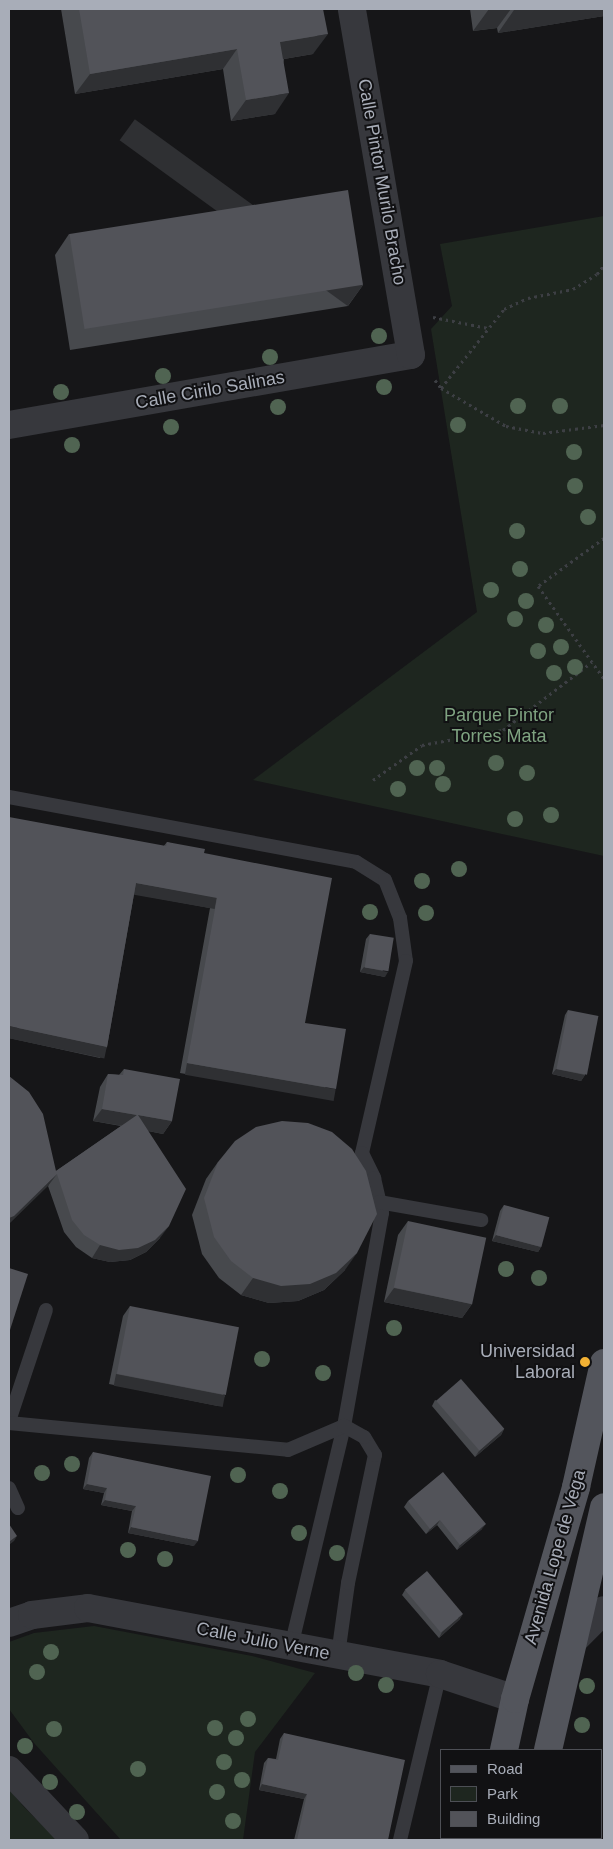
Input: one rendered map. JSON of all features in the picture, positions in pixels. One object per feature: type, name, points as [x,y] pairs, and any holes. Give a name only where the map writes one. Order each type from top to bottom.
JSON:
[{"type":"main road","name":"Avenida Lope de Vega","points":[[504,1749],[515,1699],[576,1487],[604,1364]]},
{"type":"main road","points":[[576,1487],[604,1493]]},
{"type":"main road","name":"Avenida Lope de Vega","points":[[548,1749],[604,1507]]},
{"type":"street","name":"Calle Pintor Murilo Bracho","points":[[352,9],[412,355]]},
{"type":"street","name":"Calle Cirilo Salinas","points":[[9,425],[412,355]]},
{"type":"street","name":"Calle Julio Verne","points":[[9,1622],[32,1615],[88,1608],[440,1674],[515,1699]]},
{"type":"street","points":[[574,1640],[604,1610]]},
{"type":"street","points":[[9,1770],[75,1840]]},
{"type":"lane","points":[[9,797],[356,862],[385,880],[400,918],[406,961],[362,1153],[374,1178],[382,1213],[344,1426],[291,1646]]},
{"type":"lane","points":[[380,1202],[481,1220]]},
{"type":"lane","points":[[46,1310],[9,1422],[288,1450],[344,1426]]},
{"type":"lane","points":[[338,1655],[348,1583],[375,1455],[364,1437],[344,1426]]},
{"type":"lane","points":[[9,1488],[18,1508]]},
{"type":"lane","points":[[400,1840],[440,1674]]},
{"type":"path","points":[[440,388],[504,309],[528,298],[572,289],[598,274],[604,265]]},
{"type":"path","points":[[425,317],[444,317],[488,328]]},
{"type":"path","points":[[435,380],[440,388],[506,426],[543,433],[604,425]]},
{"type":"path","points":[[604,538],[538,586],[604,679]]},
{"type":"path","points":[[372,780],[422,745],[503,730],[592,662]]},
{"type":"green space","name":"Parque Pintor Torres Mata","points":[[604,216],[604,856],[253,780],[477,612],[431,329],[452,306],[440,244]]},
{"type":"green space","points":[[94,1626],[252,1656],[315,1673],[255,1752],[243,1840],[121,1840],[34,1743],[9,1709],[9,1642],[34,1633]]},
{"type":"green space","points":[[9,1789],[24,1807],[57,1840],[9,1840]]},
{"type":"building","points":[[79,9],[323,9],[328,34],[280,42],[289,93],[246,100],[237,49],[90,74]]},
{"type":"building","points":[[348,190],[363,285],[84,329],[69,234]]},
{"type":"building","points":[[9,817],[166,846],[167,842],[205,849],[204,853],[332,878],[305,1023],[346,1029],[336,1089],[187,1063],[217,898],[136,883],[107,1047],[9,1026]]},
{"type":"building","points":[[370,934],[394,938],[388,971],[365,968]]},
{"type":"building","points":[[568,1010],[598,1016],[587,1075],[557,1069]]},
{"type":"building","points":[[124,1069],[180,1079],[172,1121],[138,1115],[186,1189],[169,1226],[155,1240],[138,1248],[119,1250],[100,1245],[84,1235],[72,1220],[57,1174],[14,1216],[9,1218],[9,1076],[29,1092],[43,1114],[56,1171],[137,1115],[102,1109],[108,1074],[123,1075]]},
{"type":"building","points":[[282,1121],[308,1123],[332,1132],[352,1149],[366,1171],[377,1214],[357,1253],[336,1273],[310,1284],[281,1286],[253,1278],[231,1261],[214,1237],[204,1198],[218,1162],[235,1141],[256,1127]]},
{"type":"building","points":[[504,1205],[549,1217],[541,1247],[496,1235]]},
{"type":"building","points":[[408,1221],[486,1238],[472,1304],[394,1288]]},
{"type":"building","points":[[9,1268],[28,1274],[9,1333]]},
{"type":"building","points":[[130,1306],[239,1327],[226,1395],[117,1374]]},
{"type":"building","points":[[461,1379],[504,1429],[479,1450],[436,1401]]},
{"type":"building","points":[[93,1452],[211,1476],[198,1541],[131,1527],[136,1506],[105,1500],[107,1488],[87,1484]]},
{"type":"building","points":[[443,1472],[486,1524],[460,1545],[440,1520],[430,1529],[408,1501]]},
{"type":"building","points":[[9,1524],[17,1536],[9,1542]]},
{"type":"building","points":[[427,1571],[463,1614],[441,1633],[405,1590]]},
{"type":"building","points":[[284,1733],[405,1760],[388,1840],[297,1840],[307,1794],[262,1784],[268,1758],[278,1760]]},
{"type":"place","name":"Universidad Laboral","points":[[585,1362]]}]
